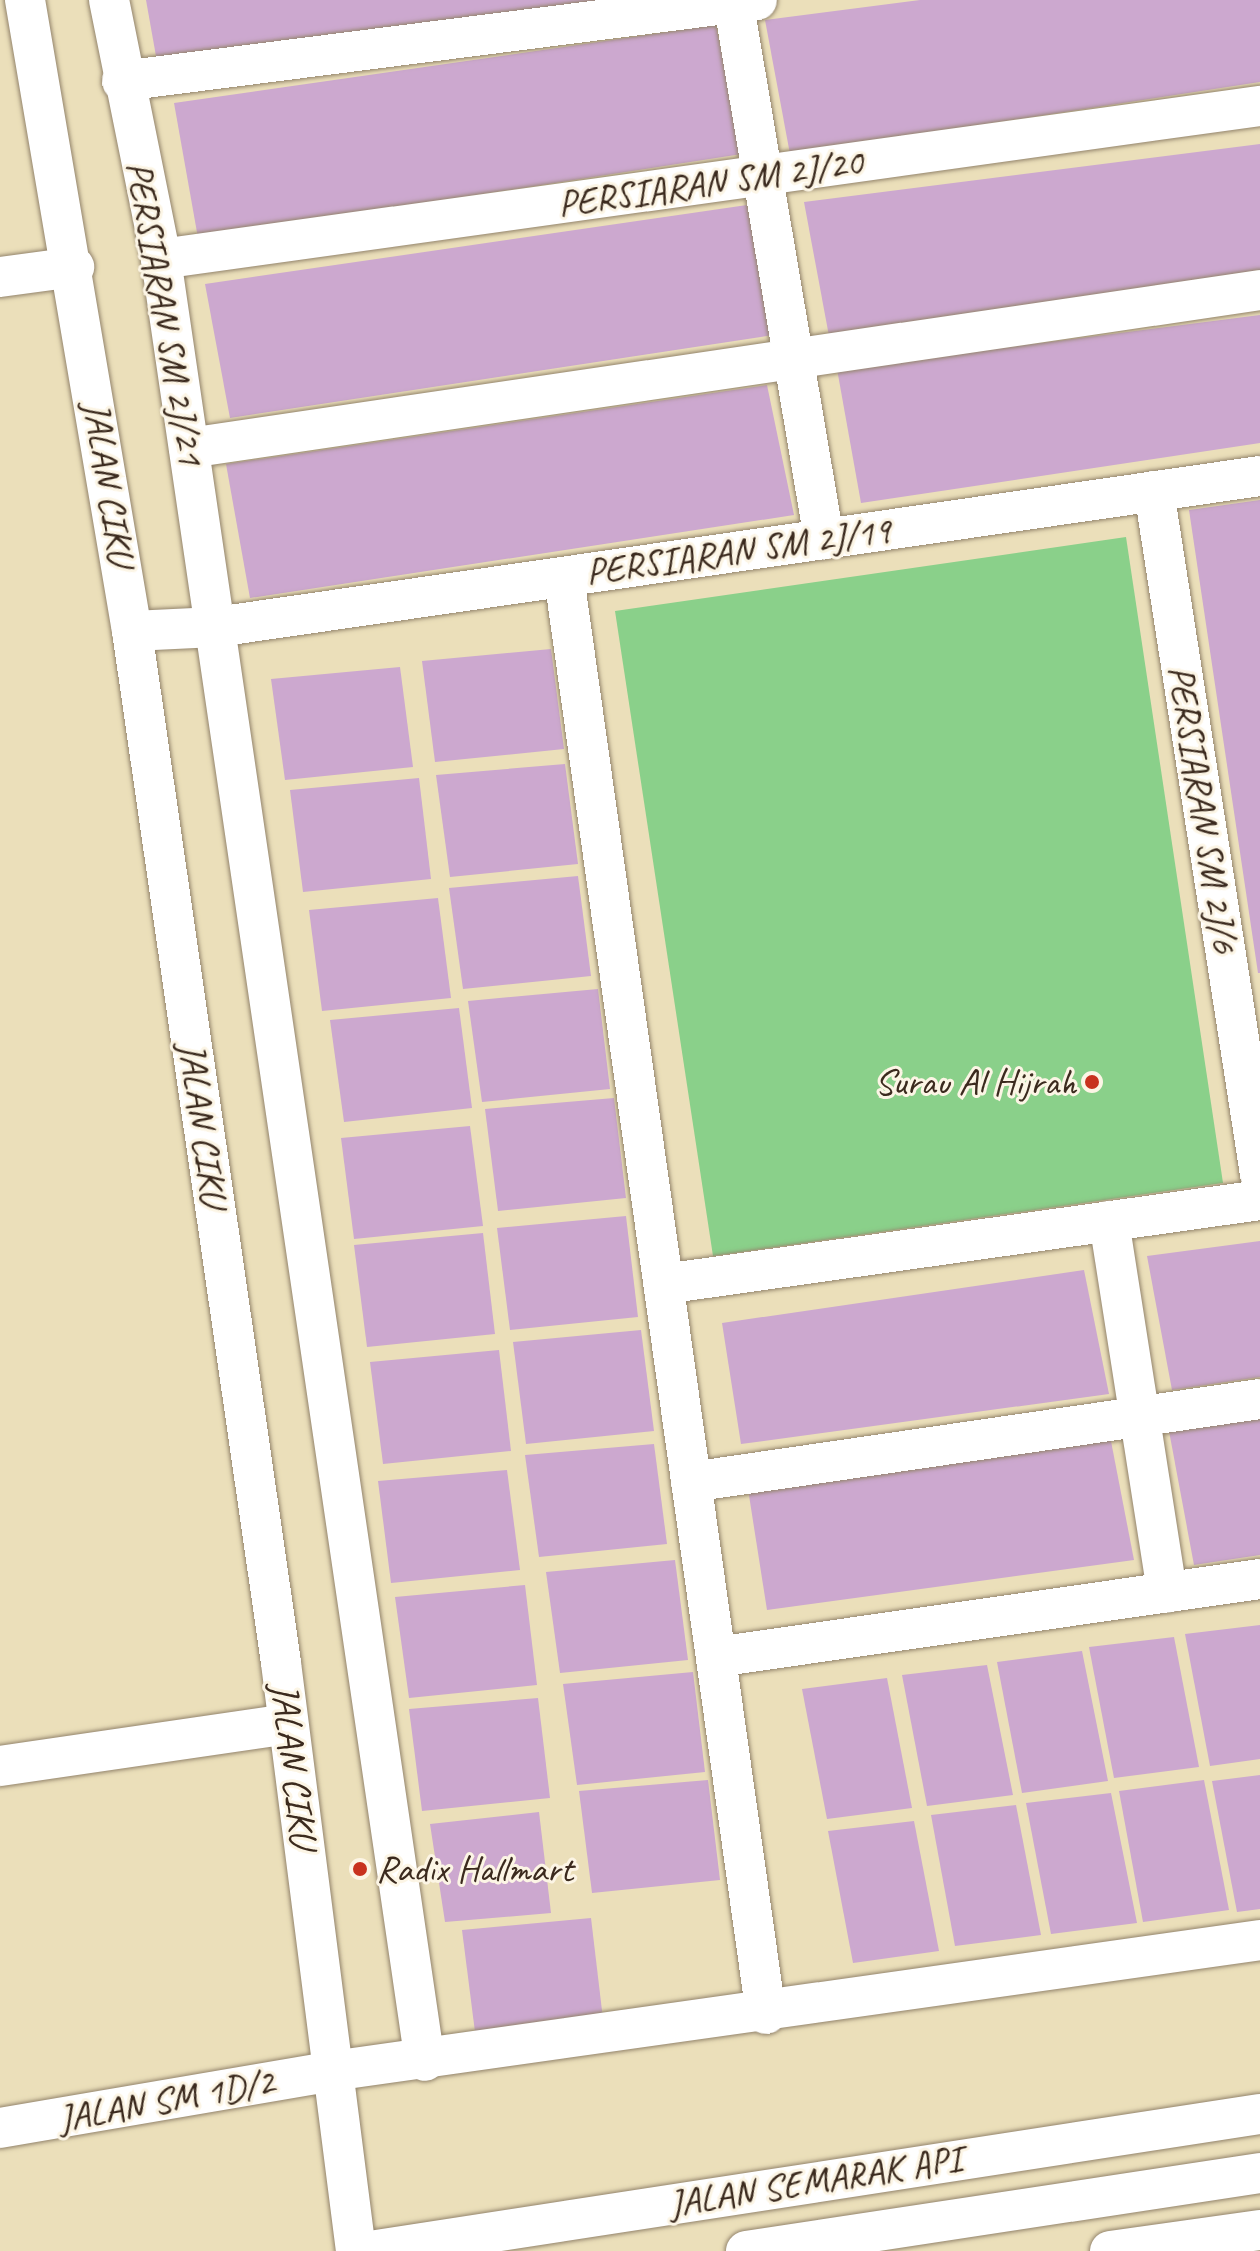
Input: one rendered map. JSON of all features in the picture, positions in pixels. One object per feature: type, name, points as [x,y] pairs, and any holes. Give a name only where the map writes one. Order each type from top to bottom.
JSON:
[{"type":"street","name":"JALAN CIKU","points":[[25,0],[74,267],[132,631],[288,1724],[356,2251]]},
{"type":"street","name":"PERSIARAN SM 2J/21","points":[[109,0],[122,81],[161,259],[425,2061]]},
{"type":"street","points":[[122,81],[741,1],[763,175],[824,539]]},
{"type":"street","name":"PERSIARAN SM 2J/20","points":[[161,259],[1260,106]]},
{"type":"street","points":[[0,277],[74,267]]},
{"type":"street","points":[[189,448],[793,354],[1260,290]]},
{"type":"street","name":"PERSIARAN SM 2J/19","points":[[132,631],[216,627],[1260,476]]},
{"type":"street","name":"PERSIARAN SM 2J/6","points":[[1154,491],[1260,1174]]},
{"type":"street","points":[[564,577],[766,2014]]},
{"type":"street","points":[[664,1284],[1260,1200]]},
{"type":"street","points":[[1109,1221],[1167,1592]]},
{"type":"street","points":[[691,1482],[1260,1399]]},
{"type":"street","points":[[716,1657],[1260,1579]]},
{"type":"street","points":[[0,1766],[288,1724]]},
{"type":"street","name":"JALAN SM 1D/2","points":[[0,2128],[332,2071],[766,2014],[1260,1940]]},
{"type":"street","name":"JALAN SEMARAK API","points":[[370,2251],[1260,2114]]},
{"type":"street","name":"JALAN SEMARAK API","points":[[746,2251],[862,2243],[1260,2173]]},
{"type":"street","points":[[848,2175],[862,2243]]},
{"type":"street","points":[[805,2182],[813,2246]]},
{"type":"street","points":[[1110,2251],[1260,2230]]},
{"type":"green space","points":[[1126,537],[1223,1183],[713,1256],[615,611]]},
{"type":"building","points":[[146,0],[629,0],[159,73]]},
{"type":"building","points":[[920,0],[1260,0],[1260,82],[790,154],[765,20]]},
{"type":"building","points":[[716,25],[742,154],[198,238],[174,103]]},
{"type":"building","points":[[1260,144],[1260,270],[829,336],[804,202]]},
{"type":"building","points":[[747,205],[773,335],[230,418],[205,284]]},
{"type":"building","points":[[1260,315],[1260,443],[861,503],[837,369]]},
{"type":"building","points":[[767,385],[794,515],[250,598],[226,464]]},
{"type":"building","points":[[1260,500],[1260,973],[1258,973],[1189,510]]},
{"type":"building","points":[[551,649],[564,749],[435,762],[422,661]]},
{"type":"building","points":[[400,667],[413,767],[285,780],[271,679]]},
{"type":"building","points":[[565,764],[578,864],[450,877],[436,775]]},
{"type":"building","points":[[419,778],[431,879],[303,892],[290,790]]},
{"type":"building","points":[[578,876],[591,976],[463,989],[449,888]]},
{"type":"building","points":[[438,898],[451,998],[322,1011],[309,910]]},
{"type":"building","points":[[598,989],[610,1089],[482,1102],[468,1001]]},
{"type":"building","points":[[459,1008],[472,1108],[344,1122],[330,1020]]},
{"type":"building","points":[[614,1098],[626,1198],[498,1211],[485,1109]]},
{"type":"building","points":[[470,1126],[483,1226],[354,1239],[341,1138]]},
{"type":"building","points":[[626,1216],[638,1317],[510,1330],[497,1228]]},
{"type":"building","points":[[483,1233],[495,1334],[367,1347],[354,1245]]},
{"type":"building","points":[[1260,1241],[1260,1377],[1172,1390],[1147,1256]]},
{"type":"building","points":[[1084,1270],[1109,1394],[741,1444],[722,1323]]},
{"type":"building","points":[[641,1330],[654,1431],[526,1444],[513,1342]]},
{"type":"building","points":[[499,1350],[511,1451],[383,1464],[370,1362]]},
{"type":"building","points":[[1260,1419],[1260,1555],[1194,1565],[1169,1431]]},
{"type":"building","points":[[1110,1436],[1134,1560],[767,1610],[748,1489]]},
{"type":"building","points":[[654,1444],[667,1544],[539,1557],[525,1455]]},
{"type":"building","points":[[507,1470],[520,1570],[391,1583],[378,1481]]},
{"type":"building","points":[[675,1560],[688,1660],[560,1673],[546,1572]]},
{"type":"building","points":[[525,1585],[537,1685],[409,1698],[395,1597]]},
{"type":"building","points":[[1260,1625],[1260,1759],[1210,1766],[1185,1634]]},
{"type":"building","points":[[1174,1637],[1199,1767],[1114,1778],[1089,1647]]},
{"type":"building","points":[[1082,1651],[1108,1781],[1022,1793],[997,1662]]},
{"type":"building","points":[[987,1665],[1013,1795],[927,1806],[902,1675]]},
{"type":"building","points":[[693,1672],[705,1772],[577,1785],[563,1684]]},
{"type":"building","points":[[887,1678],[912,1808],[827,1819],[802,1689]]},
{"type":"building","points":[[538,1698],[550,1798],[422,1811],[409,1709]]},
{"type":"building","points":[[1260,1775],[1260,1909],[1237,1912],[1212,1781]]},
{"type":"building","points":[[708,1780],[720,1880],[592,1893],[579,1791]]},
{"type":"building","points":[[1204,1780],[1229,1910],[1143,1922],[1119,1791]]},
{"type":"building","points":[[1111,1793],[1137,1923],[1051,1934],[1026,1803]]},
{"type":"building","points":[[1016,1805],[1041,1935],[955,1946],[931,1815]]},
{"type":"building","points":[[539,1812],[551,1913],[445,1922],[430,1824]]},
{"type":"building","points":[[914,1821],[939,1951],[853,1963],[828,1831]]},
{"type":"building","points":[[591,1918],[603,2019],[475,2032],[462,1930]]},
{"type":"place","name":"Surau Al Hijrah","points":[[1092,1082]]},
{"type":"place","name":"Radix Hallmart","points":[[360,1869]]}]
